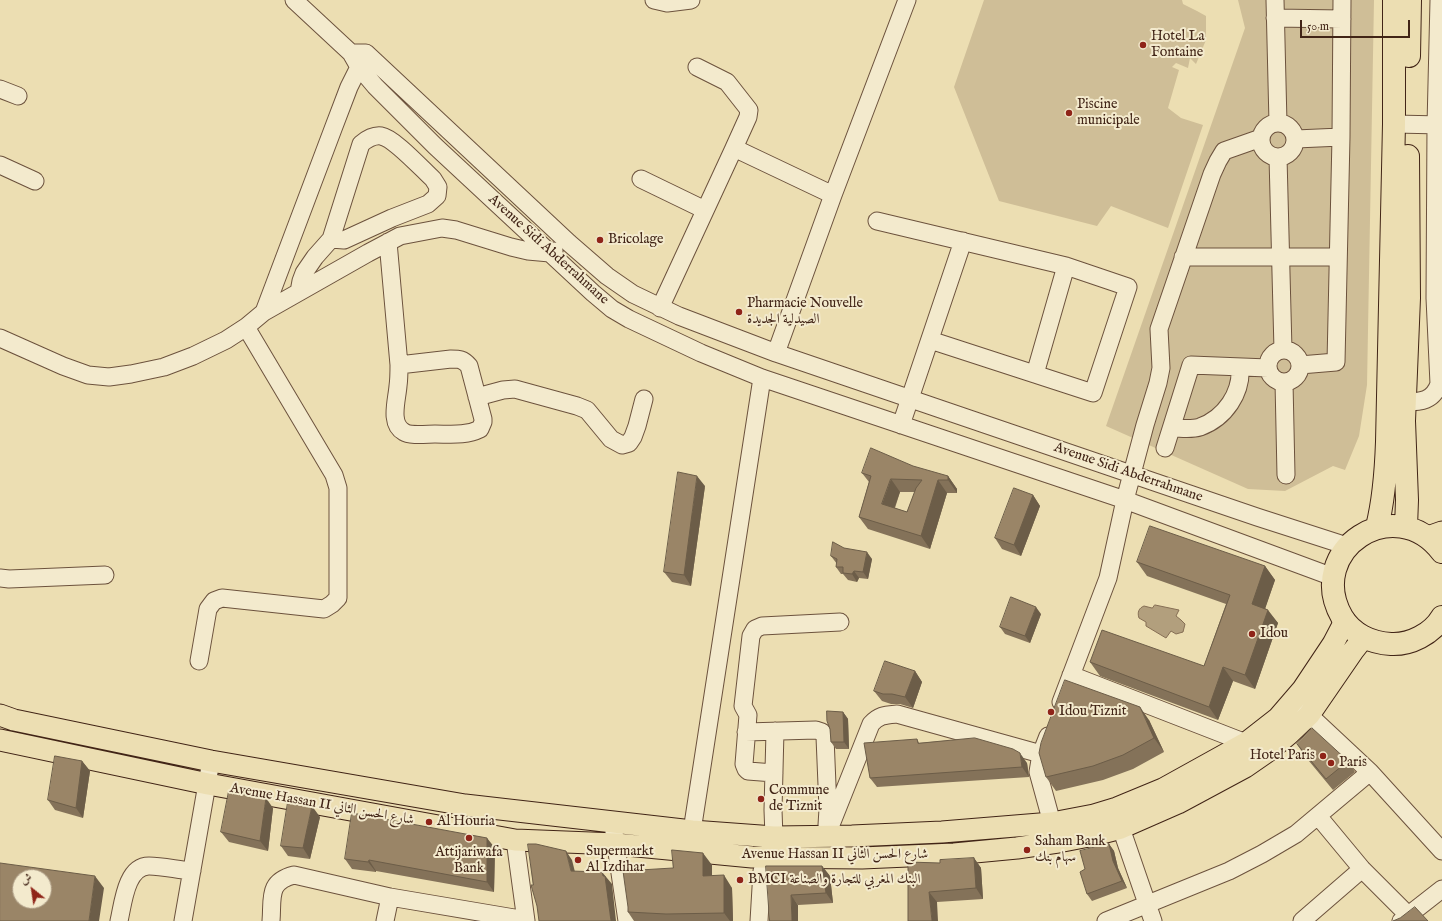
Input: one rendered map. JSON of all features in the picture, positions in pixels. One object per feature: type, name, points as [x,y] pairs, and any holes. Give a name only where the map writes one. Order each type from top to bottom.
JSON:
[{"type":"highway","points":[[1394,0],[1401,124],[1400,298],[1405,402],[1407,500],[1406,527]]},
{"type":"highway","points":[[1401,124],[1410,0]]},
{"type":"highway","points":[[1377,527],[1382,509],[1386,473],[1400,298]]},
{"type":"highway","points":[[1439,545],[1414,529],[1391,526],[1377,527],[1361,534],[1347,546],[1338,561],[1333,577],[1333,593],[1337,608],[1351,628],[1364,638],[1379,643],[1394,644],[1414,640],[1439,628]]},
{"type":"main road","name":"Avenue Hassan II شارع الحسن الثاني","points":[[7,718],[211,761],[465,805],[692,831],[765,837],[826,837],[942,832],[1052,823],[1094,815],[1138,800],[1190,775],[1246,743],[1265,729],[1292,704],[1334,644],[1345,621]]},
{"type":"main road","name":"Avenue Hassan II شارع الحسن الثاني","points":[[3,741],[208,784],[515,840],[616,844],[762,862],[954,854],[1017,848],[1094,835],[1121,828],[1178,804],[1245,767],[1271,749],[1309,715],[1353,651],[1364,638]]},
{"type":"main road","points":[[3,741],[7,718]]},
{"type":"main road","points":[[71,755],[76,733]]},
{"type":"main road","points":[[460,830],[465,805]]},
{"type":"street","name":"Avenue Sidi Abderrahmane","points":[[294,0],[607,276],[633,294],[660,308],[730,337],[1347,546]]},
{"type":"street","points":[[654,0],[667,3],[691,0]]},
{"type":"street","points":[[776,353],[833,195],[907,0]]},
{"type":"street","points":[[1275,0],[1278,123]]},
{"type":"street","points":[[1300,365],[1336,362],[1341,137],[1342,0]]},
{"type":"street","points":[[1405,402],[1420,402],[1429,398],[1436,392],[1439,384],[1439,0]]},
{"type":"street","points":[[1275,18],[1342,19]]},
{"type":"street","name":"Avenue Sidi Abderrahmane","points":[[359,58],[375,86],[435,146],[593,293],[612,309],[629,319],[701,354],[762,378],[1125,500],[1333,577]]},
{"type":"street","points":[[264,312],[359,58]]},
{"type":"street","points":[[660,308],[748,117],[749,110],[727,82],[697,67]]},
{"type":"street","points":[[0,89],[18,96]]},
{"type":"street","points":[[1278,123],[1291,128],[1296,139],[1295,145],[1290,153],[1278,157],[1272,156],[1263,148],[1261,138],[1267,127],[1278,123]]},
{"type":"street","points":[[1401,124],[1439,125]]},
{"type":"street","points":[[299,292],[304,273],[315,257],[331,239],[361,144],[368,137],[381,136],[392,141],[433,179],[438,187],[437,196],[428,204],[392,218],[344,240],[331,239]]},
{"type":"street","points":[[1296,139],[1341,137]]},
{"type":"street","points":[[1052,823],[1038,772],[1041,754],[1108,578],[1125,500],[1158,383],[1161,368],[1159,329],[1212,174],[1218,161],[1224,151],[1261,138]]},
{"type":"street","points":[[734,148],[833,195]]},
{"type":"street","points":[[1278,157],[1283,350]]},
{"type":"street","points":[[0,165],[35,181]]},
{"type":"street","points":[[641,179],[705,210]]},
{"type":"street","points":[[877,221],[1066,266],[1128,287],[1093,394],[930,340]]},
{"type":"street","points":[[0,338],[79,373],[88,376],[109,377],[164,367],[193,356],[226,340],[246,328],[264,312],[400,236],[442,228],[456,230],[522,250],[550,253],[569,243]]},
{"type":"street","points":[[388,242],[399,365],[398,388],[394,409],[395,417],[400,428],[406,434],[462,434],[480,429],[483,422],[469,366],[462,360],[451,359],[399,365]]},
{"type":"street","points":[[901,425],[963,242]]},
{"type":"street","points":[[1183,257],[1338,257]]},
{"type":"street","points":[[1035,374],[1066,266]]},
{"type":"street","points":[[1400,298],[1438,298]]},
{"type":"street","points":[[199,661],[208,609],[214,601],[222,598],[324,609],[338,598],[338,488],[334,475],[246,328]]},
{"type":"street","points":[[1283,350],[1291,351],[1295,355],[1300,365],[1298,374],[1289,381],[1284,382],[1273,378],[1268,368],[1269,358],[1278,351],[1283,350]]},
{"type":"street","points":[[1165,448],[1191,365],[1268,368]]},
{"type":"street","points":[[1172,428],[1191,429],[1199,427],[1210,422],[1224,411],[1235,396],[1241,377],[1240,367]]},
{"type":"street","points":[[692,831],[762,378]]},
{"type":"street","points":[[1284,382],[1286,475]]},
{"type":"street","points":[[477,397],[503,390],[515,389],[577,406],[586,410],[611,439],[622,445],[628,443],[632,437],[644,399]]},
{"type":"street","points":[[0,578],[9,579],[105,575]]},
{"type":"street","points":[[774,773],[748,771],[744,764],[748,714],[743,706],[751,636],[755,629],[762,626],[840,622]]},
{"type":"street","points":[[1071,675],[1246,743]]},
{"type":"street","points":[[1292,704],[1309,715],[1370,772],[1442,851]]},
{"type":"street","points":[[826,837],[871,724],[876,718],[883,715],[897,714],[1041,754]]},
{"type":"street","points":[[746,732],[816,730],[822,732],[825,737],[828,809],[826,837]]},
{"type":"street","points":[[759,921],[762,862],[774,773],[775,731]]},
{"type":"street","points":[[183,921],[211,761]]},
{"type":"street","points":[[1106,921],[1229,871],[1296,834],[1370,772]]},
{"type":"street","points":[[1318,816],[1404,918],[1442,889]]},
{"type":"street","points":[[612,822],[627,921]]},
{"type":"street","points":[[1121,828],[1153,921]]},
{"type":"street","points":[[271,921],[273,892],[276,883],[283,878],[294,875],[390,897],[526,921],[515,840]]},
{"type":"street","points":[[119,921],[128,882],[137,870],[148,866],[192,871]]},
{"type":"street","points":[[1302,921],[1362,868]]},
{"type":"street","points":[[385,921],[390,897]]},
{"type":"shaded area","name":"Piscine municipale","points":[[984,0],[1182,0],[1183,4],[1206,16],[1206,40],[1196,64],[1190,58],[1188,68],[1176,63],[1172,67],[1179,70],[1168,108],[1181,118],[1203,125],[1168,228],[1111,206],[1097,226],[999,201],[954,87]]},
{"type":"shaded area","points":[[1238,0],[1374,0],[1367,385],[1359,436],[1345,470],[1333,466],[1285,491],[1248,489],[1106,426],[1245,28]]},
{"type":"shaded area","points":[[1155,605],[1179,610],[1176,616],[1185,624],[1183,632],[1176,634],[1171,631],[1166,638],[1146,626],[1146,622],[1139,618],[1139,610],[1144,606],[1152,608]]},
{"type":"building","points":[[871,448],[913,466],[948,476],[948,480],[938,480],[921,536],[859,517],[871,476],[862,473]],"holes":[[[891,479],[922,480],[916,488],[907,512],[882,504]]]},
{"type":"building","points":[[678,472],[697,476],[684,575],[664,572]]},
{"type":"building","points":[[1014,488],[1033,495],[1014,545],[995,538]]},
{"type":"building","name":"Idou","points":[[1150,526],[1265,566],[1252,604],[1268,610],[1245,675],[1223,667],[1209,707],[1090,662],[1102,630],[1204,666],[1230,595],[1137,562]]},
{"type":"building","points":[[833,542],[844,548],[867,552],[863,572],[854,571],[852,574],[843,573],[843,567],[836,567],[837,559],[831,556]]},
{"type":"building","points":[[1011,597],[1036,607],[1025,636],[1000,627]]},
{"type":"building","points":[[885,661],[915,671],[905,697],[892,694],[883,694],[874,691]]},
{"type":"building","points":[[1065,680],[1140,707],[1154,738],[1123,755],[1093,766],[1046,777],[1039,753],[1041,743]]},
{"type":"building","points":[[827,711],[843,712],[844,742],[831,742],[830,729],[827,721]]},
{"type":"building","name":"Paris","points":[[1312,728],[1348,761],[1326,779],[1297,744]]},
{"type":"building","points":[[975,738],[1013,749],[1020,753],[1022,767],[870,778],[864,743],[917,739],[918,743]]},
{"type":"building","points":[[55,756],[82,761],[76,808],[48,800]]},
{"type":"building","points":[[229,791],[266,798],[260,841],[221,832]]},
{"type":"building","points":[[288,802],[312,806],[303,848],[281,846]]},
{"type":"building","points":[[352,813],[487,838],[487,882],[369,860],[368,862],[345,859]]},
{"type":"building","points":[[528,844],[536,844],[566,851],[571,871],[602,872],[603,876],[605,876],[611,921],[539,921],[537,906],[531,885],[533,885]]},
{"type":"building","points":[[1109,844],[1113,861],[1122,881],[1087,894],[1080,872],[1085,869],[1080,851]]},
{"type":"building","points":[[672,850],[703,853],[703,876],[724,875],[724,913],[666,914],[628,912],[623,871],[673,868]]},
{"type":"building","points":[[974,858],[976,888],[929,892],[932,921],[908,921],[908,862],[940,863],[940,860]]},
{"type":"building","points":[[0,863],[44,869],[12,869],[12,909],[52,909],[52,870],[95,876],[89,921],[0,921]]},
{"type":"building","points":[[766,866],[822,866],[826,893],[791,895],[792,921],[770,921]]},
{"type":"building","points":[[1415,907],[1428,921],[1393,921],[1400,918]]},
{"type":"place","name":"Hotel La Fontaine","points":[[1143,45]]},
{"type":"place","name":"Piscine municipale","points":[[1069,113]]},
{"type":"place","name":"Bricolage","points":[[600,240]]},
{"type":"place","name":"Pharmacie Nouvelle الصيدلية الجديدة","points":[[739,312]]},
{"type":"place","name":"Idou","points":[[1252,634]]},
{"type":"place","name":"Idou Tiznit","points":[[1051,712]]},
{"type":"place","name":"Hotel Paris","points":[[1323,756]]},
{"type":"place","name":"Paris","points":[[1331,763]]},
{"type":"place","name":"Commune de Tiznit","points":[[761,799]]},
{"type":"place","name":"Al Houria","points":[[429,822]]},
{"type":"place","name":"Attijariwafa Bank","points":[[469,838]]},
{"type":"place","name":"Saham Bank سهام بنك","points":[[1027,850]]},
{"type":"place","name":"Supermarkt Al Izdihar","points":[[578,860]]},
{"type":"place","name":"BMCI البنك المغربي للتجارة والصناعة","points":[[740,880]]}]
